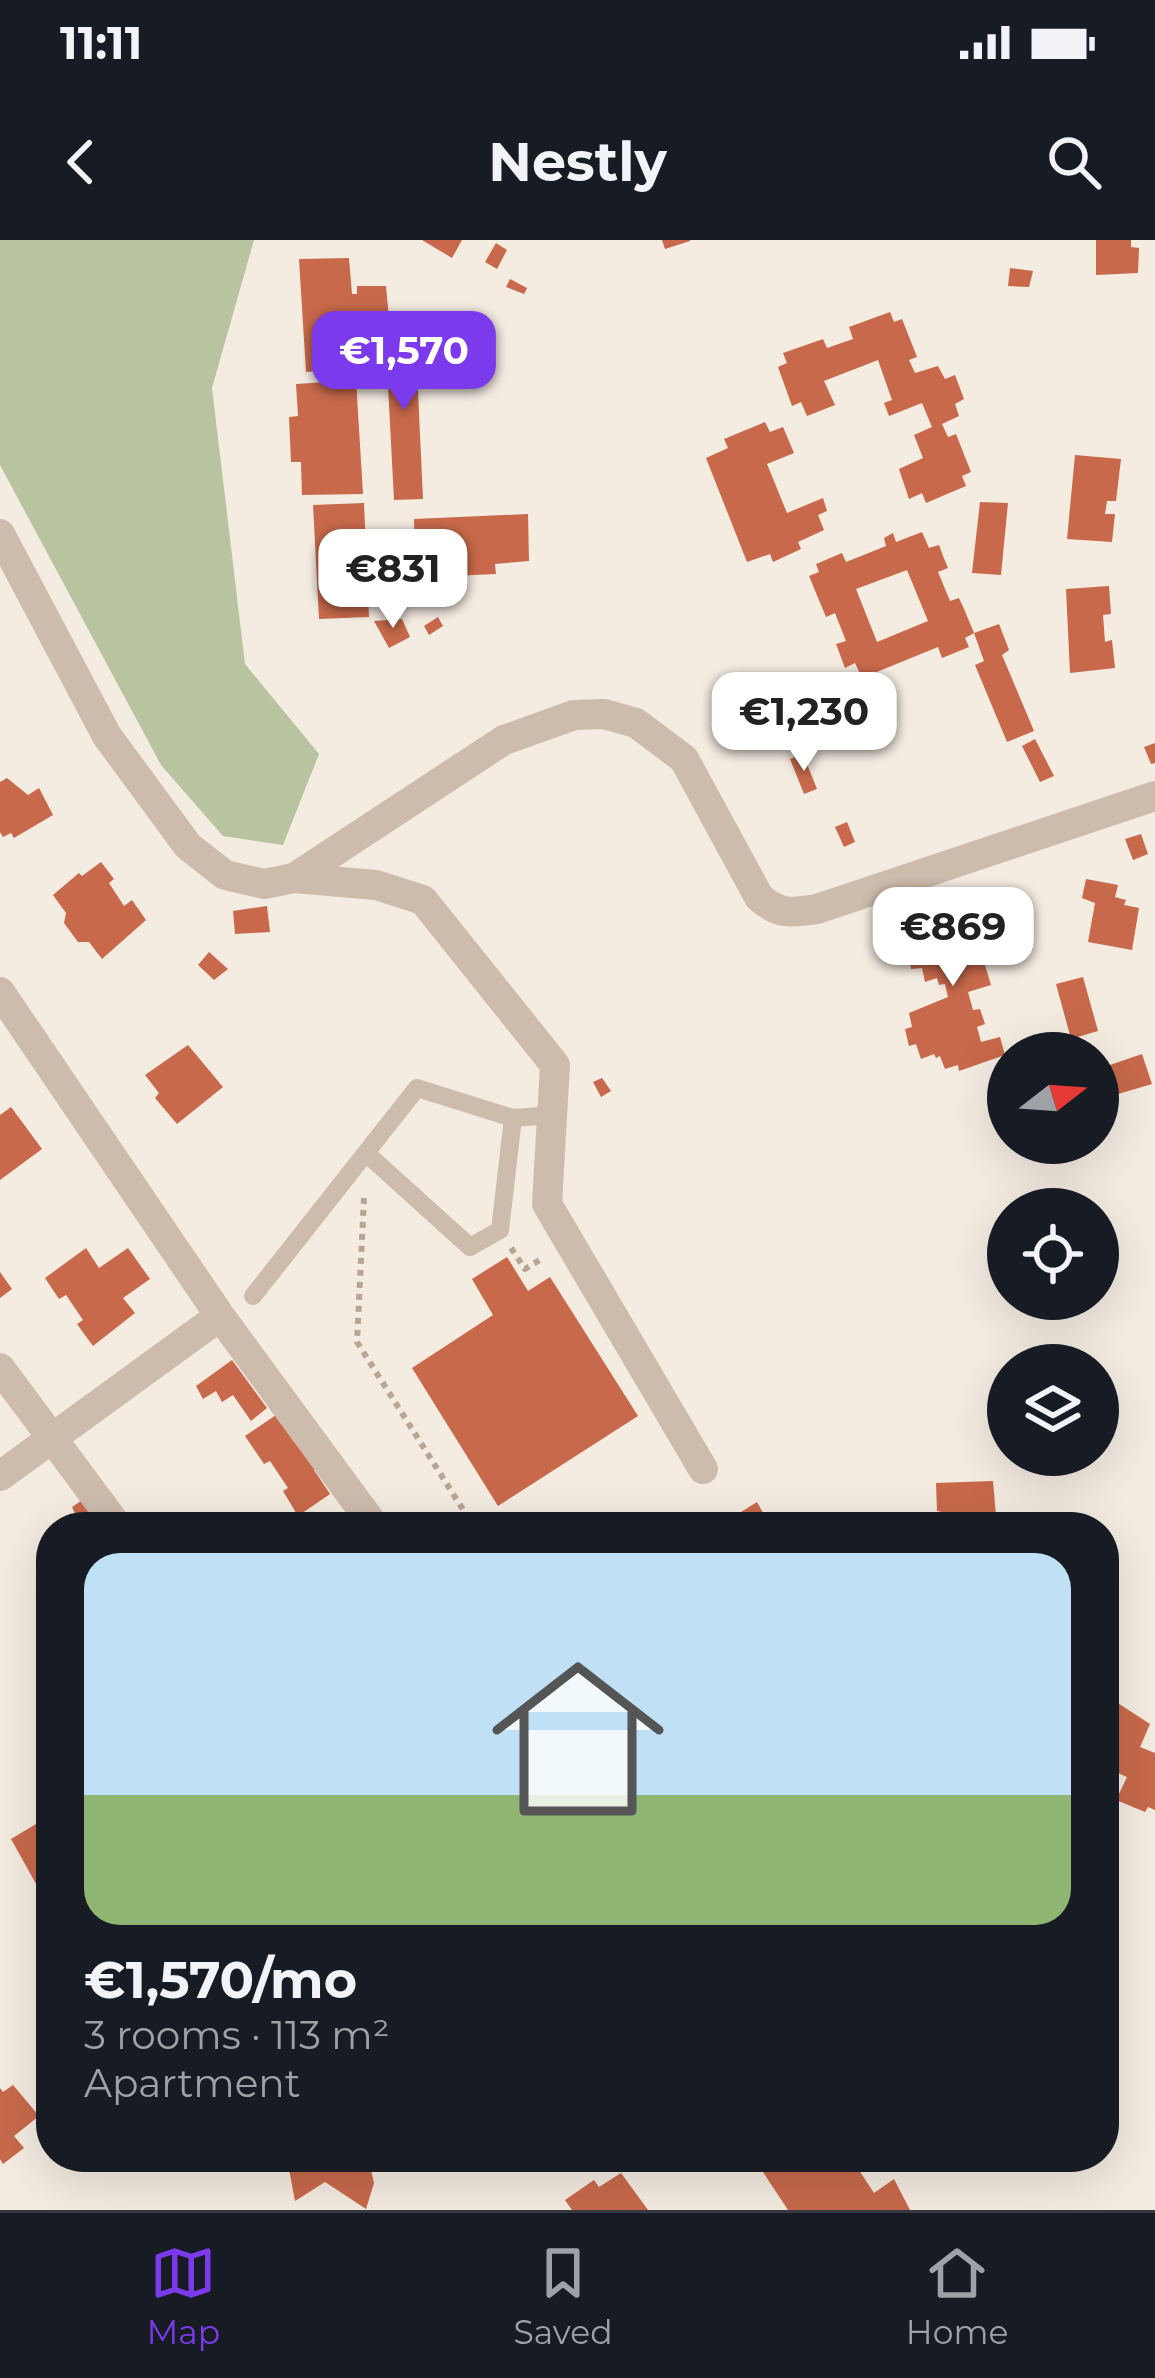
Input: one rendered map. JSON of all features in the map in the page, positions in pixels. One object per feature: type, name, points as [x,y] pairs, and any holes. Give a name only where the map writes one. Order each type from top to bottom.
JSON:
[{"type":"street","points":[[0,533],[107,736],[204,862],[263,884],[294,878],[376,885],[423,900],[556,1065],[547,1204],[704,1469]]},
{"type":"street","points":[[294,878],[504,740],[574,716],[604,714],[636,722],[684,759],[760,897],[772,909],[790,913],[817,909],[1155,796]]},
{"type":"street","points":[[0,992],[220,1316],[364,1512]]},
{"type":"street","points":[[0,1476],[220,1316]]},
{"type":"street","points":[[0,1368],[107,1512]]},
{"type":"lane","points":[[253,1296],[417,1088],[513,1118],[554,1115]]},
{"type":"lane","points":[[366,1153],[470,1247],[500,1230],[513,1118]]},
{"type":"path","points":[[366,1153],[357,1342],[465,1512]]},
{"type":"path","points":[[500,1230],[525,1269],[569,1241]]},
{"type":"green space","points":[[0,240],[254,240],[212,388],[245,664],[319,754],[283,845],[223,836],[161,765],[0,465]]},
{"type":"building","points":[[422,240],[462,240],[452,258]]},
{"type":"building","points":[[662,240],[690,240],[690,241],[665,249]]},
{"type":"building","points":[[1096,240],[1131,240],[1131,247],[1139,248],[1138,273],[1096,275]]},
{"type":"building","points":[[496,243],[507,250],[497,269],[485,262]]},
{"type":"building","points":[[349,258],[352,294],[357,294],[357,286],[386,286],[389,318],[353,318],[357,369],[306,372],[299,259]]},
{"type":"building","points":[[1010,268],[1033,271],[1029,287],[1008,286]]},
{"type":"building","points":[[510,279],[527,288],[524,294],[506,287]]},
{"type":"building","points":[[890,312],[894,322],[902,319],[917,357],[909,360],[915,373],[938,366],[945,379],[955,375],[964,399],[955,404],[959,416],[942,424],[948,437],[956,434],[971,472],[962,476],[966,486],[926,503],[922,493],[909,499],[899,469],[923,458],[914,435],[932,427],[922,403],[889,416],[884,403],[892,400],[878,360],[824,381],[835,405],[807,416],[801,402],[792,406],[778,367],[787,363],[783,353],[823,339],[827,348],[853,339],[849,327]]},
{"type":"building","points":[[415,327],[423,499],[394,500],[385,328]]},
{"type":"building","points":[[356,380],[363,494],[302,495],[301,462],[291,462],[289,417],[298,416],[296,384]]},
{"type":"building","points":[[765,422],[770,432],[783,427],[794,453],[767,464],[787,513],[823,498],[827,511],[818,515],[824,530],[798,542],[801,549],[773,562],[770,554],[747,562],[706,458],[728,448],[724,439]]},
{"type":"building","points":[[1075,455],[1121,459],[1116,501],[1107,501],[1105,514],[1115,514],[1112,542],[1067,539]]},
{"type":"building","points":[[980,502],[1008,503],[1001,575],[972,573]]},
{"type":"building","points":[[364,503],[369,617],[319,619],[313,505]]},
{"type":"building","points":[[528,514],[529,561],[495,564],[496,574],[450,576],[450,566],[415,567],[414,519]]},
{"type":"building","points":[[922,532],[929,548],[939,545],[948,568],[938,572],[950,601],[959,598],[974,633],[965,638],[969,647],[942,658],[938,647],[862,678],[855,663],[845,668],[836,644],[846,641],[835,613],[826,617],[809,576],[819,572],[816,564],[842,553],[846,562],[886,546],[884,538],[893,533],[896,542]],"holes":[[[907,570],[928,621],[877,642],[856,589]]]},
{"type":"building","points":[[1109,586],[1111,614],[1103,615],[1105,642],[1112,640],[1115,668],[1070,673],[1066,589]]},
{"type":"building","points":[[438,617],[443,626],[429,635],[424,626]]},
{"type":"building","points":[[402,619],[410,637],[389,648],[374,621]]},
{"type":"building","points":[[999,624],[1009,650],[1002,655],[1034,731],[1007,742],[975,665],[984,661],[974,633]]},
{"type":"building","points":[[1035,739],[1054,776],[1040,782],[1022,746]]},
{"type":"building","points":[[1155,743],[1155,763],[1151,764],[1144,747]]},
{"type":"building","points":[[803,754],[817,789],[804,794],[790,759]]},
{"type":"building","points":[[7,778],[28,795],[39,788],[53,815],[14,838],[0,832],[0,782]]},
{"type":"building","points":[[847,822],[855,842],[844,847],[835,827]]},
{"type":"building","points":[[1141,834],[1148,854],[1133,860],[1125,839]]},
{"type":"building","points":[[101,862],[114,879],[109,883],[124,906],[132,900],[146,920],[102,959],[89,942],[78,942],[53,895]]},
{"type":"building","points":[[1086,879],[1118,885],[1115,897],[1139,908],[1132,950],[1088,942],[1095,903],[1082,898]]},
{"type":"building","points":[[987,898],[991,914],[974,920],[989,949],[981,952],[991,985],[968,992],[973,1010],[980,1009],[985,1024],[977,1027],[981,1042],[987,1040],[987,1061],[959,1071],[958,1065],[945,1069],[940,1056],[934,1054],[921,1059],[916,1044],[909,1046],[905,1029],[912,1027],[909,1013],[948,997],[945,984],[939,985],[937,978],[925,982],[922,968],[911,969],[908,953],[916,950],[914,936],[932,930],[929,916]]},
{"type":"building","points":[[267,906],[270,932],[235,934],[233,911]]},
{"type":"building","points":[[209,952],[228,969],[214,980],[198,965]]},
{"type":"building","points":[[1083,977],[1098,1031],[1069,1032],[1056,984]]},
{"type":"building","points":[[188,1045],[223,1087],[177,1124],[155,1098],[159,1093],[145,1075]]},
{"type":"building","points":[[1142,1054],[1152,1084],[1119,1094],[1119,1062]]},
{"type":"building","points":[[602,1078],[611,1091],[601,1097],[593,1082]]},
{"type":"building","points":[[11,1107],[42,1149],[0,1180],[0,1115]]},
{"type":"building","points":[[86,1248],[99,1268],[128,1248],[150,1279],[123,1298],[135,1313],[93,1346],[77,1324],[83,1320],[66,1295],[59,1299],[45,1278]]},
{"type":"building","points":[[507,1257],[528,1291],[550,1277],[638,1416],[498,1506],[412,1368],[493,1315],[472,1279]]},
{"type":"building","points":[[0,1272],[12,1289],[0,1298]]},
{"type":"building","points":[[232,1360],[267,1408],[251,1421],[233,1395],[222,1402],[216,1391],[203,1399],[196,1386]]},
{"type":"building","points":[[276,1415],[319,1467],[314,1470],[330,1494],[304,1512],[296,1512],[283,1491],[288,1488],[245,1436]]},
{"type":"building","points":[[993,1481],[996,1512],[937,1511],[936,1483]]},
{"type":"building","points":[[84,1499],[93,1512],[74,1512],[72,1507]]},
{"type":"building","points":[[757,1502],[763,1512],[741,1512]]},
{"type":"building","points":[[1119,1704],[1150,1724],[1140,1747],[1155,1753],[1155,1810],[1148,1807],[1145,1812],[1119,1801],[1127,1777],[1119,1774]]},
{"type":"building","points":[[36,1824],[36,1884],[11,1839]]},
{"type":"building","points":[[13,2085],[36,2118],[14,2136],[24,2148],[3,2164],[0,2088],[3,2092]]},
{"type":"building","points":[[290,2172],[371,2172],[374,2183],[366,2209],[325,2182],[295,2201]]},
{"type":"building","points":[[763,2172],[860,2172],[874,2193],[894,2179],[910,2210],[788,2210]]},
{"type":"building","points":[[621,2173],[648,2210],[572,2210],[565,2200],[594,2180],[599,2187]]}]
